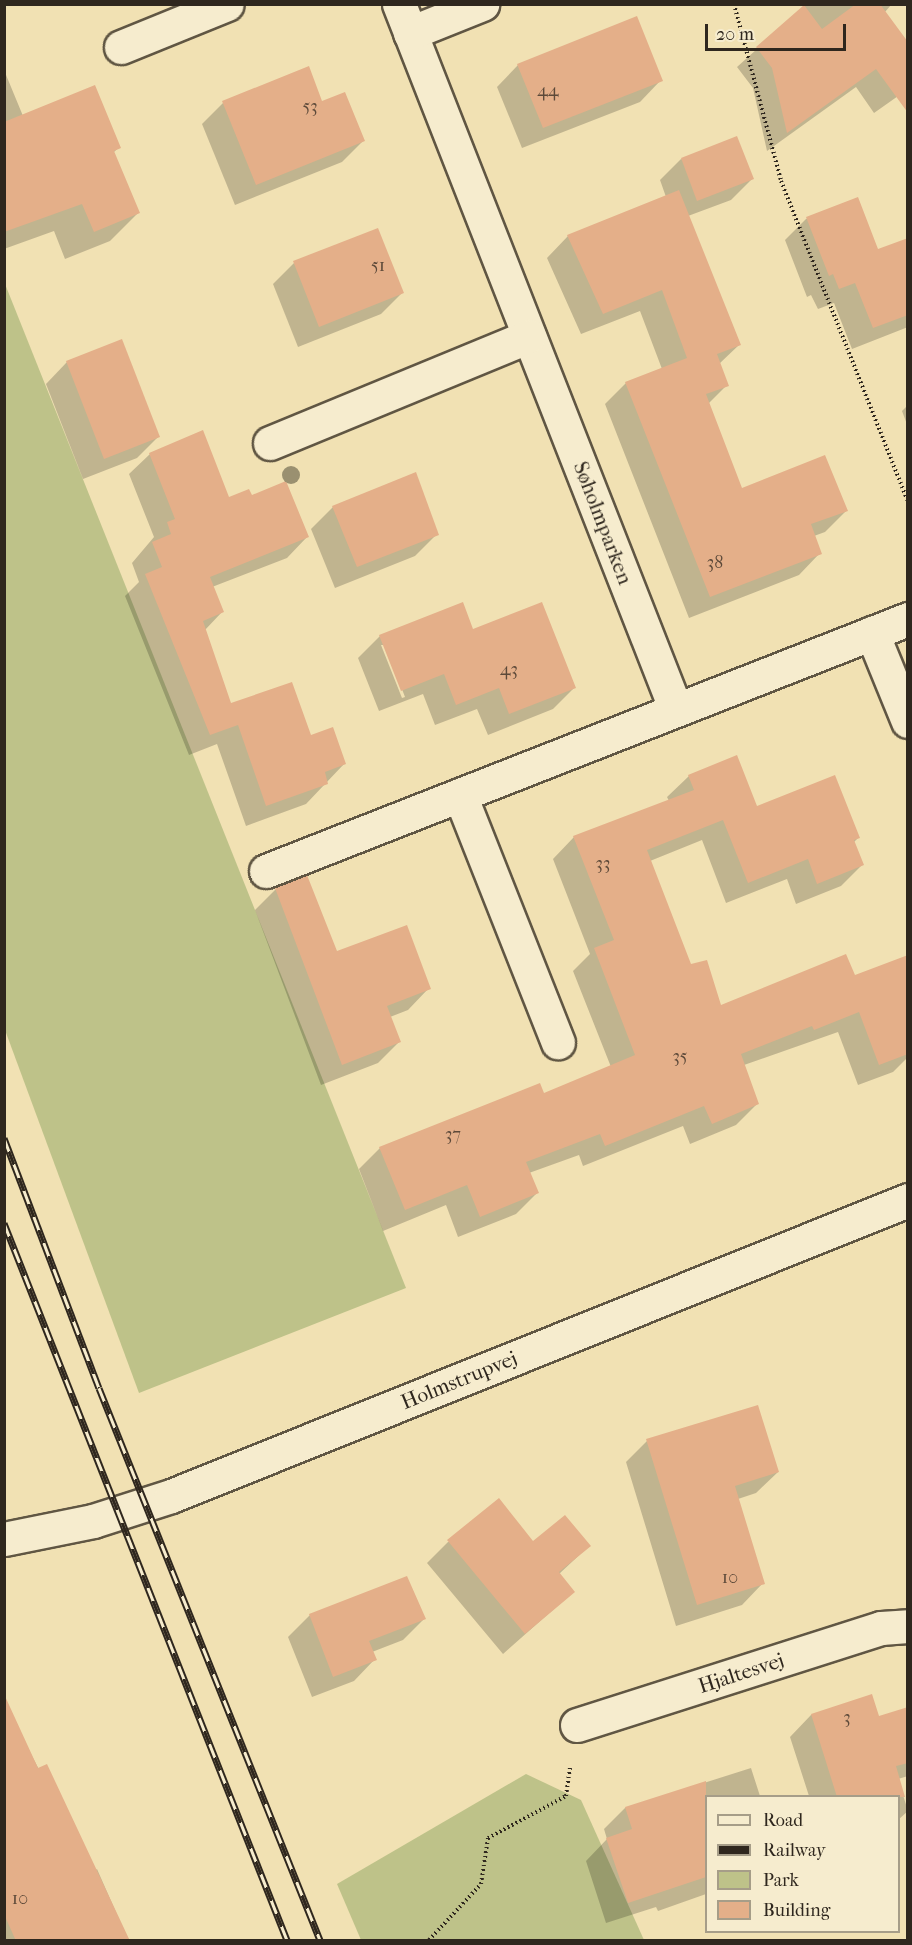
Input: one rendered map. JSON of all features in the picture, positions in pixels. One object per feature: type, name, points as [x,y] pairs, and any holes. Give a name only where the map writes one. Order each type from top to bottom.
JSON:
[{"type":"street","points":[[121,47],[227,4]]},
{"type":"street","name":"Søholmparken","points":[[482,4],[404,19],[676,710]]},
{"type":"street","points":[[270,443],[529,336]]},
{"type":"street","points":[[266,871],[908,619]]},
{"type":"street","points":[[872,633],[908,721]]},
{"type":"street","points":[[460,795],[558,1042]]},
{"type":"street","name":"Holmstrupvej","points":[[4,1539],[93,1521],[171,1496],[908,1200]]},
{"type":"street","name":"Hjaltesvej","points":[[577,1725],[881,1629],[908,1626]]},
{"type":"path","points":[[734,4],[781,182],[908,501]]},
{"type":"path","points":[[429,1941],[482,1884],[488,1838],[566,1796],[577,1725]]},
{"type":"green space","points":[[5,284],[406,1288],[139,1393],[5,1030]]},
{"type":"green space","points":[[526,1774],[581,1800],[644,1940],[361,1940],[337,1884]]},
{"type":"building","points":[[856,4],[880,4],[908,42],[908,113],[876,69],[787,133],[772,68],[756,47],[804,5],[822,29]]},
{"type":"building","points":[[637,16],[663,81],[543,128],[517,64]]},
{"type":"building","points":[[309,66],[322,101],[345,92],[365,141],[256,185],[222,101]]},
{"type":"building","points":[[95,85],[121,148],[114,151],[140,213],[94,232],[82,204],[4,232],[4,122]]},
{"type":"building","points":[[737,136],[754,179],[697,201],[681,158]]},
{"type":"building","points":[[679,190],[741,345],[717,354],[729,386],[706,394],[742,488],[825,455],[848,511],[811,524],[822,554],[710,597],[625,382],[687,358],[662,290],[603,314],[567,235]]},
{"type":"building","points":[[858,197],[878,249],[908,238],[908,315],[873,328],[855,283],[839,289],[833,274],[829,276],[806,217]]},
{"type":"building","points":[[378,228],[404,293],[319,327],[293,261]]},
{"type":"building","points":[[122,339],[160,437],[104,459],[66,361]]},
{"type":"building","points":[[203,430],[229,497],[249,489],[252,495],[286,481],[309,537],[210,577],[224,612],[203,621],[231,703],[292,682],[311,735],[333,727],[346,764],[325,772],[328,784],[266,806],[238,725],[210,735],[145,574],[162,567],[152,542],[171,534],[167,522],[175,519],[149,453]]},
{"type":"building","points":[[416,472],[439,535],[357,567],[332,506]]},
{"type":"building","points":[[463,602],[473,629],[542,602],[576,688],[509,714],[499,688],[456,705],[444,674],[401,691],[379,635]]},
{"type":"building","points":[[737,755],[757,806],[835,775],[860,838],[854,840],[864,865],[817,884],[808,859],[748,883],[723,820],[647,850],[691,964],[707,960],[721,1005],[846,954],[855,975],[908,955],[908,1054],[879,1065],[859,1012],[814,1030],[812,1026],[741,1054],[759,1104],[712,1124],[704,1106],[605,1146],[600,1134],[526,1162],[539,1193],[480,1217],[467,1185],[405,1210],[379,1147],[540,1083],[544,1093],[635,1055],[594,948],[614,940],[573,836],[694,790],[688,775]]},
{"type":"building","points":[[307,875],[337,951],[407,925],[431,989],[387,1006],[401,1042],[342,1065],[275,888]]},
{"type":"building","points":[[758,1405],[779,1472],[735,1486],[765,1584],[697,1605],[646,1439]]},
{"type":"building","points":[[499,1498],[533,1541],[565,1515],[591,1546],[559,1572],[575,1592],[525,1634],[447,1540]]},
{"type":"building","points":[[407,1576],[426,1619],[369,1641],[377,1660],[333,1677],[309,1614]]},
{"type":"building","points":[[4,1694],[38,1768],[47,1764],[130,1941],[16,1941],[4,1914]]},
{"type":"building","points":[[872,1694],[879,1716],[908,1707],[908,1763],[896,1766],[905,1797],[900,1797],[900,1795],[836,1795],[811,1714]]},
{"type":"building","points":[[706,1781],[705,1877],[628,1903],[606,1838],[632,1829],[625,1807]]},
{"type":"railway","points":[[4,1138],[99,1388],[320,1940]]},
{"type":"railway","points":[[4,1223],[287,1940]]}]
